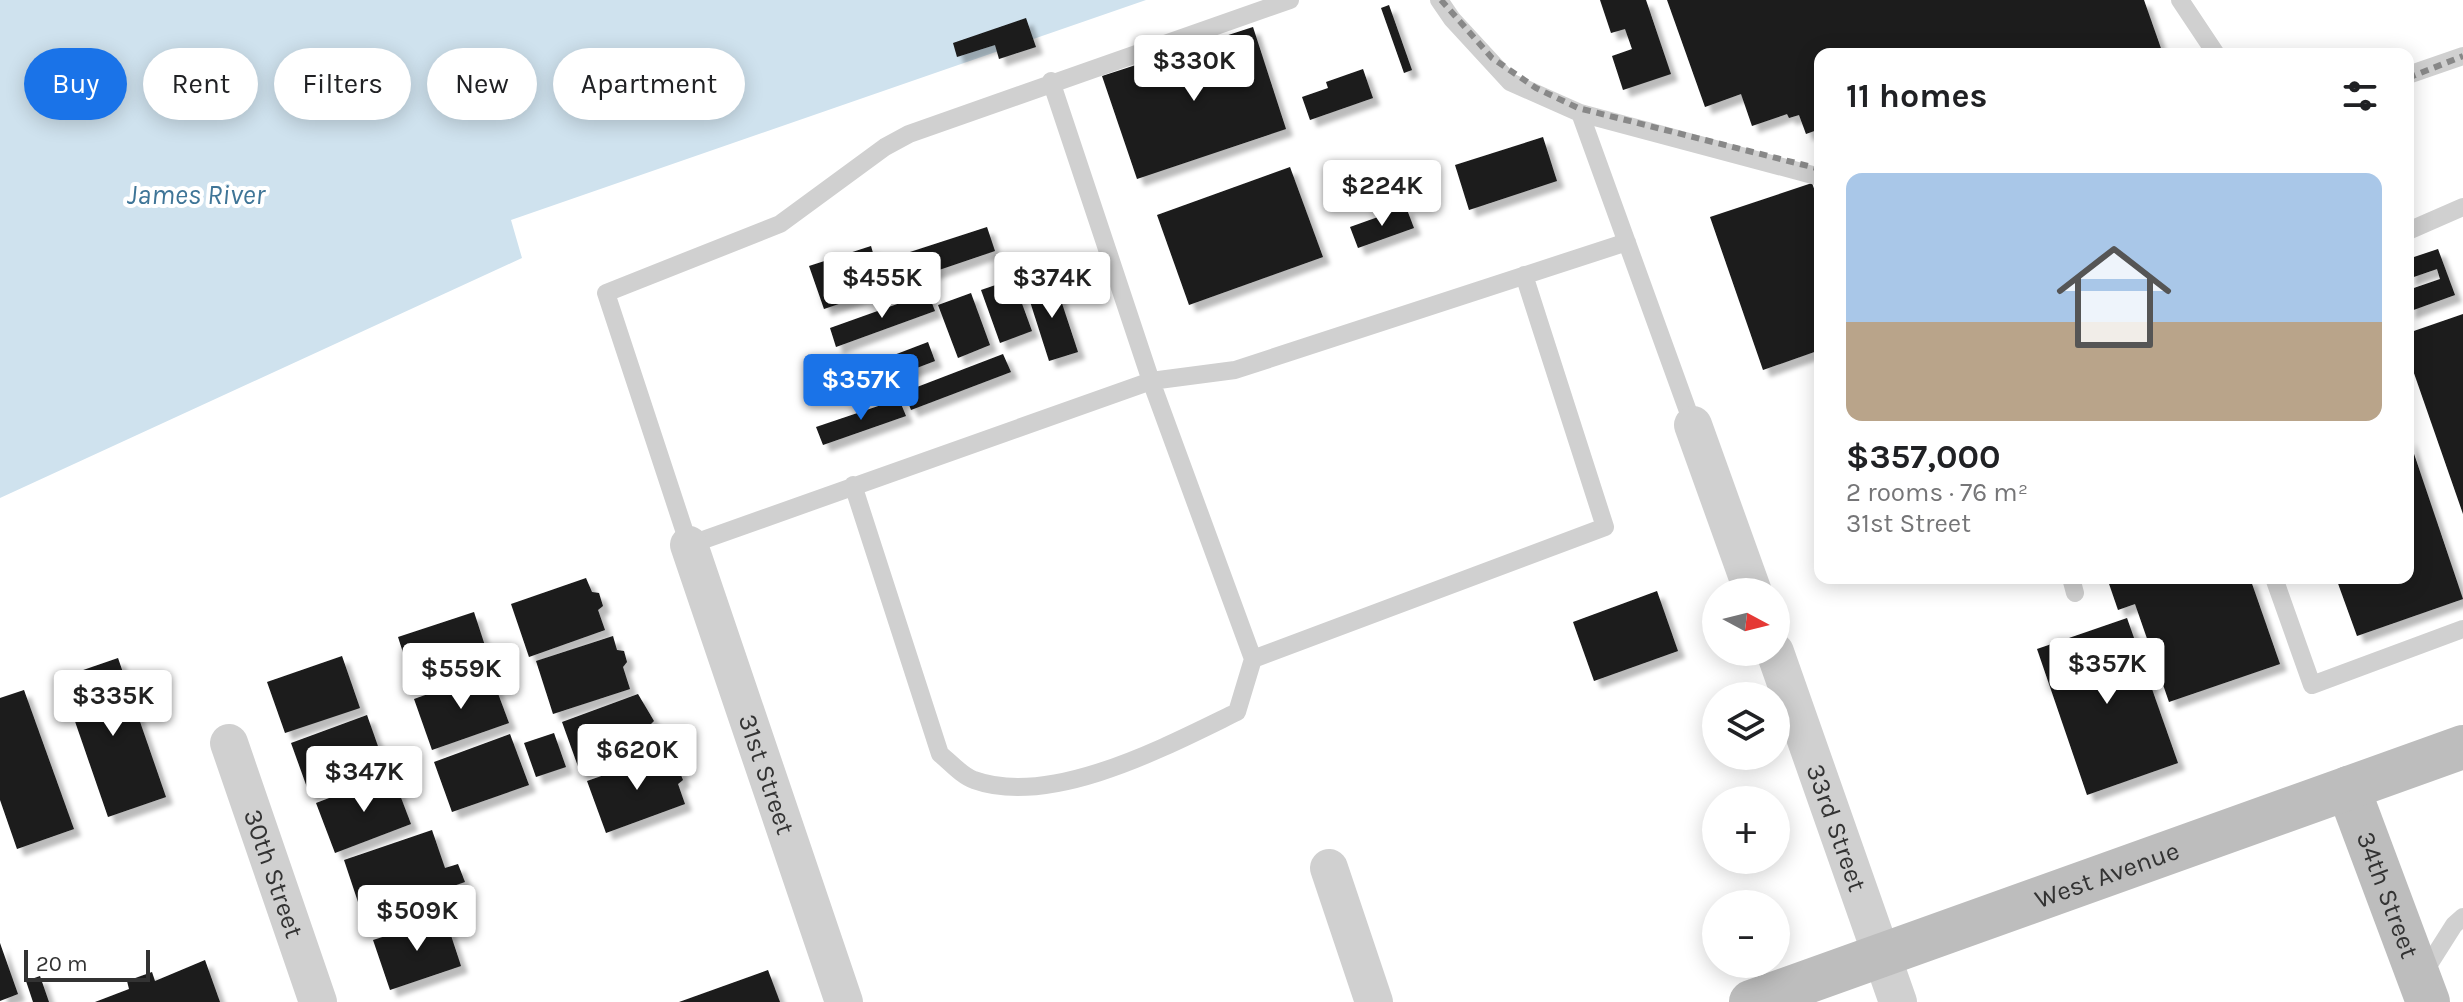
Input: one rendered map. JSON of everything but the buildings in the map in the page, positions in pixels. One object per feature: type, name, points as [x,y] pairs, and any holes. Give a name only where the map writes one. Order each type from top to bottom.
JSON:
[{"type":"street","points":[[1693,425],[1748,578]]},
{"type":"street","name":"31st Street","points":[[689,545],[844,1002]]},
{"type":"street","name":"33rd Street","points":[[1780,666],[1898,1002]]},
{"type":"street","name":"30th Street","points":[[229,743],[318,1002]]},
{"type":"street","name":"West Avenue","points":[[1751,1002],[2463,747]]},
{"type":"street","name":"34th Street","points":[[2348,788],[2424,990]]},
{"type":"street","points":[[1329,868],[1374,1002]]},
{"type":"lane","points":[[1290,0],[1051,81],[909,134],[885,147],[780,224],[606,293],[689,545],[1151,381],[1235,370],[1627,242]]},
{"type":"lane","points":[[1439,0],[1452,19],[1510,82],[1580,113],[1814,175]]},
{"type":"lane","points":[[2180,0],[2212,48]]},
{"type":"lane","points":[[2414,73],[2463,56]]},
{"type":"lane","points":[[853,485],[940,754],[972,780],[1025,790],[1139,759],[1237,712],[1253,659],[1151,381],[1051,81]]},
{"type":"lane","points":[[1580,113],[1693,425]]},
{"type":"lane","points":[[2414,228],[2463,207]]},
{"type":"lane","points":[[1253,659],[1605,527],[1524,275]]},
{"type":"lane","points":[[2276,584],[2312,685],[2463,629]]},
{"type":"lane","points":[[2424,990],[2454,925],[2463,917]]},
{"type":"water","name":"James River","points":[[0,0],[1146,0],[511,220],[522,258],[0,498]]},
{"type":"railway","points":[[1441,0],[1492,58],[1536,88],[1578,108],[1814,167]]},
{"type":"railway","points":[[2414,76],[2463,56]]}]
